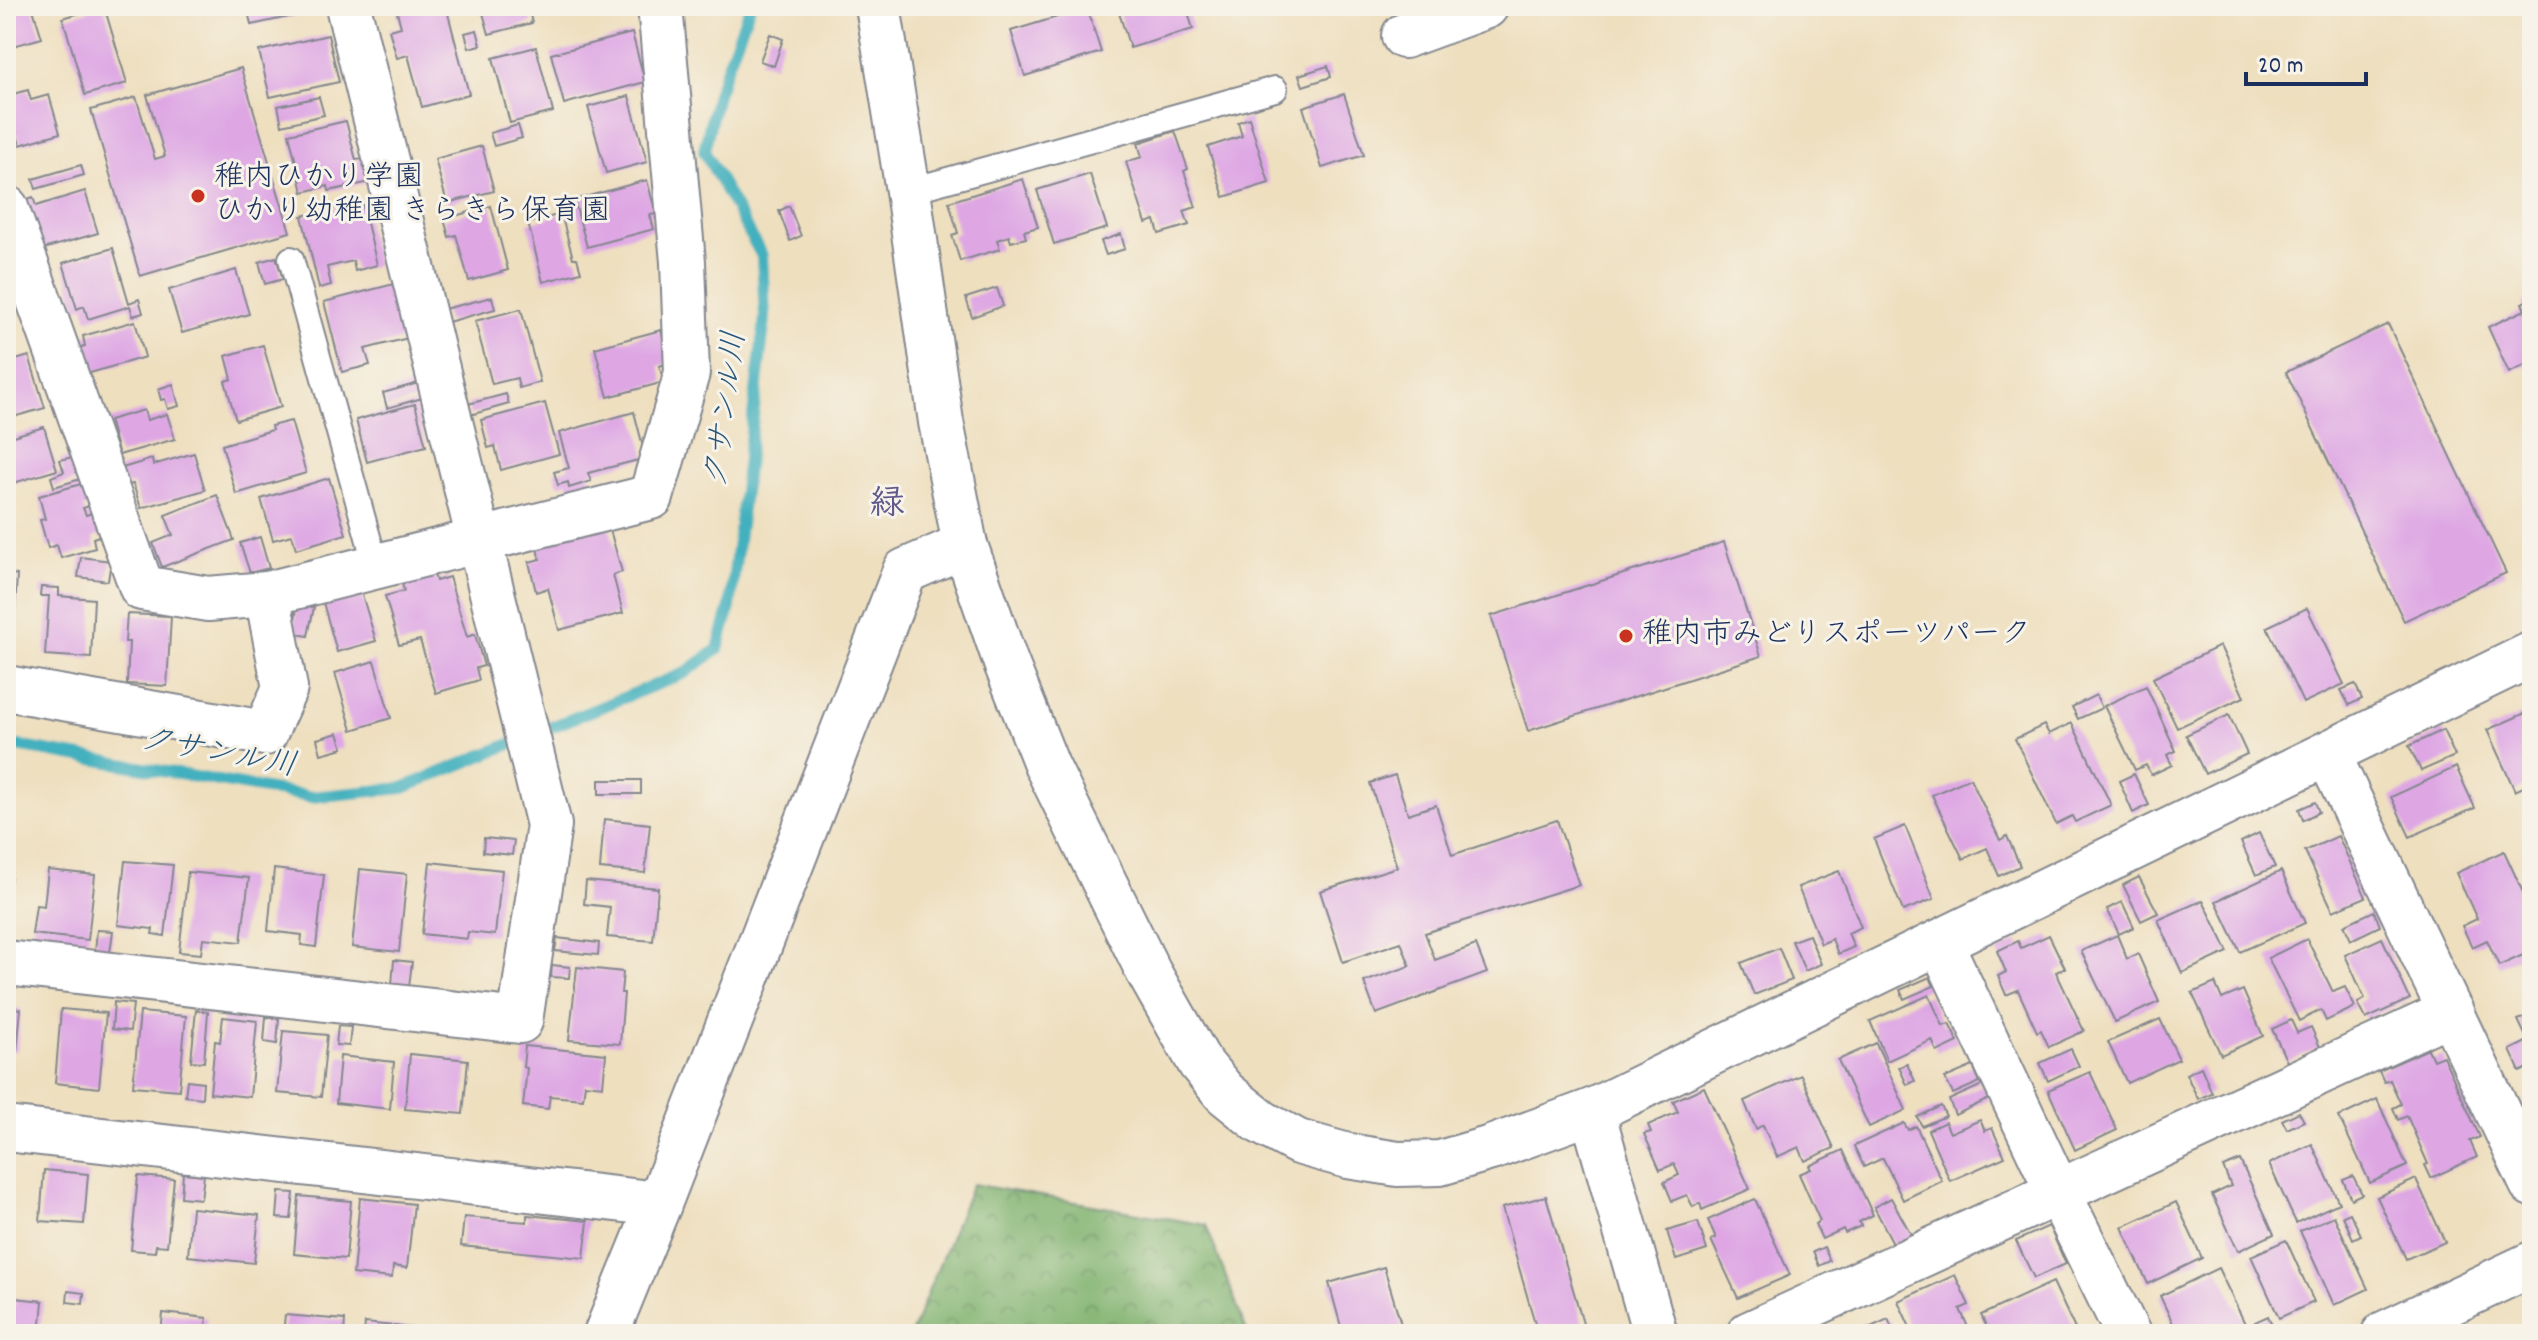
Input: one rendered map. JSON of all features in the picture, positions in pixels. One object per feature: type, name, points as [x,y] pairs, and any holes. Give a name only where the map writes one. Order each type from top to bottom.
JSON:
[{"type":"street","points":[[6,963],[520,1021],[549,825],[348,6]]},
{"type":"street","points":[[6,208],[142,588],[208,599],[267,594],[651,497],[687,373],[683,262],[660,6]]},
{"type":"street","points":[[878,6],[941,422],[965,545],[1006,663],[1047,766],[1149,973],[1200,1063],[1225,1093],[1261,1122],[1298,1142],[1348,1156],[1398,1164],[1440,1163],[1592,1111],[2532,654]]},
{"type":"street","points":[[1404,36],[1486,6]]},
{"type":"street","points":[[606,1334],[668,1208],[905,571],[965,545]]},
{"type":"street","points":[[6,688],[265,733],[285,688],[267,594]]},
{"type":"street","points":[[2328,754],[2532,1184]]},
{"type":"street","points":[[1940,942],[2128,1334]]},
{"type":"street","points":[[1749,1334],[2451,1012]]},
{"type":"street","points":[[1592,1111],[1655,1334]]},
{"type":"street","points":[[6,1129],[668,1208]]},
{"type":"street","points":[[2384,1334],[2532,1264]]},
{"type":"lane","points":[[908,191],[1275,89]]},
{"type":"lane","points":[[291,259],[376,566]]},
{"type":"green space","points":[[972,1184],[1206,1225],[1248,1334],[911,1334]]},
{"type":"building","points":[[6,6],[32,6],[42,38],[6,48]]},
{"type":"building","points":[[104,6],[127,83],[85,95],[63,18]]},
{"type":"building","points":[[247,6],[301,6],[303,14],[251,25]]},
{"type":"building","points":[[421,6],[446,6],[469,94],[422,107],[408,55],[397,58],[389,30],[401,27],[397,12]]},
{"type":"building","points":[[481,6],[528,6],[532,23],[489,34]]},
{"type":"building","points":[[1117,6],[1186,6],[1193,29],[1130,48]]},
{"type":"building","points":[[1087,8],[1101,52],[1025,76],[1011,31]]},
{"type":"building","points":[[477,30],[481,45],[469,48],[465,33]]},
{"type":"building","points":[[632,33],[645,82],[564,104],[551,54]]},
{"type":"building","points":[[770,34],[783,39],[774,66],[760,61]]},
{"type":"building","points":[[328,35],[339,82],[270,97],[259,51]]},
{"type":"building","points":[[536,47],[553,112],[510,123],[493,58]]},
{"type":"building","points":[[1328,66],[1331,77],[1303,86],[1299,75]]},
{"type":"building","name":"稚内ひかり学園 ひかり幼稚園 きらきら保育園","points":[[241,68],[290,232],[140,276],[91,110],[136,97],[155,159],[165,156],[147,95]]},
{"type":"building","points":[[28,90],[31,100],[49,95],[60,133],[20,145],[14,125],[6,128],[6,96]]},
{"type":"building","points":[[1344,94],[1364,155],[1322,168],[1303,107]]},
{"type":"building","points":[[629,96],[647,162],[606,173],[588,107]]},
{"type":"building","points":[[319,97],[324,115],[282,125],[278,106]]},
{"type":"building","points":[[1249,118],[1269,183],[1224,197],[1208,147],[1242,136],[1238,122]]},
{"type":"building","points":[[346,121],[356,160],[364,159],[370,182],[329,191],[328,186],[303,192],[289,134]]},
{"type":"building","points":[[518,125],[522,138],[494,146],[490,133]]},
{"type":"building","points":[[1175,131],[1188,169],[1184,171],[1196,207],[1184,211],[1189,225],[1159,234],[1155,220],[1146,223],[1126,162],[1142,157],[1138,143]]},
{"type":"building","points":[[482,146],[494,191],[447,203],[435,159]]},
{"type":"building","points":[[81,165],[84,175],[36,189],[33,179]]},
{"type":"building","points":[[1090,174],[1107,228],[1054,244],[1037,190]]},
{"type":"building","points":[[1023,179],[1038,227],[1024,231],[1026,238],[1011,242],[1009,236],[997,240],[1000,249],[960,261],[952,235],[958,233],[949,202]]},
{"type":"building","points":[[647,180],[656,214],[650,215],[654,229],[587,247],[574,200]]},
{"type":"building","points":[[85,191],[98,233],[40,250],[19,202],[33,197],[36,206]]},
{"type":"building","points":[[362,202],[377,265],[355,271],[353,261],[327,267],[331,285],[319,288],[302,216]]},
{"type":"building","points":[[491,206],[508,270],[469,281],[456,235],[449,237],[444,219]]},
{"type":"building","points":[[789,206],[801,236],[790,241],[779,211]]},
{"type":"building","points":[[561,214],[573,258],[577,258],[581,272],[543,282],[528,223]]},
{"type":"building","points":[[1121,234],[1125,249],[1106,255],[1101,241]]},
{"type":"building","points":[[113,248],[129,303],[139,299],[143,313],[133,316],[130,306],[88,319],[84,306],[77,309],[63,263]]},
{"type":"building","points":[[276,257],[283,279],[265,284],[259,262]]},
{"type":"building","points":[[236,270],[249,314],[182,333],[169,290]]},
{"type":"building","points":[[394,284],[408,338],[365,349],[370,365],[342,372],[324,302]]},
{"type":"building","points":[[997,288],[1003,306],[972,317],[966,298]]},
{"type":"building","points":[[492,297],[495,309],[448,322],[444,309]]},
{"type":"building","points":[[2532,299],[2532,362],[2509,373],[2488,327],[2525,310],[2522,303]]},
{"type":"building","points":[[521,309],[540,382],[519,388],[517,378],[492,384],[475,321]]},
{"type":"building","points":[[135,321],[145,357],[83,375],[75,349],[85,346],[83,336]]},
{"type":"building","points":[[2388,324],[2506,573],[2404,621],[2286,372]]},
{"type":"building","points":[[661,330],[670,363],[659,366],[664,382],[608,397],[595,348]]},
{"type":"building","points":[[263,345],[281,407],[236,420],[225,381],[232,379],[226,356]]},
{"type":"building","points":[[29,356],[45,408],[6,419],[6,363]]},
{"type":"building","points":[[422,382],[426,397],[387,408],[383,393]]},
{"type":"building","points":[[173,384],[179,406],[168,409],[158,389]]},
{"type":"building","points":[[506,394],[509,404],[470,415],[468,404]]},
{"type":"building","points":[[545,403],[559,454],[501,470],[495,446],[488,448],[481,420]]},
{"type":"building","points":[[415,404],[426,446],[367,462],[356,420]]},
{"type":"building","points":[[144,410],[147,420],[167,414],[175,439],[119,455],[109,420]]},
{"type":"building","points":[[634,412],[646,458],[588,473],[591,481],[569,488],[568,482],[558,485],[554,472],[569,468],[559,433]]},
{"type":"building","points":[[291,421],[306,473],[236,494],[222,445]]},
{"type":"building","points":[[44,427],[57,470],[7,485],[6,438]]},
{"type":"building","points":[[194,453],[205,490],[141,508],[133,484],[124,486],[119,469],[152,459],[153,465]]},
{"type":"building","points":[[77,456],[84,478],[54,487],[51,477],[64,472],[60,460]]},
{"type":"building","points":[[329,478],[346,534],[296,549],[292,535],[273,540],[261,499]]},
{"type":"building","points":[[88,482],[95,504],[83,508],[86,515],[95,512],[102,535],[93,538],[95,548],[61,558],[57,545],[48,548],[40,520],[45,519],[39,496]]},
{"type":"building","points":[[217,495],[234,540],[162,567],[153,543],[173,535],[165,515]]},
{"type":"building","points":[[608,523],[622,572],[613,575],[623,613],[559,630],[548,588],[536,592],[529,562],[540,559],[535,542]]},
{"type":"building","points":[[260,537],[269,568],[250,573],[240,543]]},
{"type":"building","name":"稚内市みどりスポーツパーク","points":[[1724,542],[1761,656],[1528,731],[1491,616]]},
{"type":"building","points":[[81,557],[111,561],[108,581],[78,577]]},
{"type":"building","points":[[433,570],[436,581],[449,577],[467,637],[475,634],[484,666],[476,668],[479,680],[436,693],[420,640],[399,645],[385,596],[404,591],[401,580]]},
{"type":"building","points":[[6,574],[17,575],[13,644],[6,644]]},
{"type":"building","points":[[41,587],[59,588],[59,596],[94,599],[91,658],[45,655],[49,596],[40,596]]},
{"type":"building","points":[[360,588],[376,641],[337,652],[322,599]]},
{"type":"building","points":[[298,604],[314,607],[308,636],[292,633]]},
{"type":"building","points":[[2307,608],[2344,684],[2303,703],[2267,627]]},
{"type":"building","points":[[127,614],[171,616],[167,686],[127,684]]},
{"type":"building","points":[[2220,646],[2244,697],[2177,728],[2153,678]]},
{"type":"building","points":[[374,661],[391,718],[352,730],[335,673]]},
{"type":"building","points":[[2355,684],[2362,699],[2349,705],[2341,690]]},
{"type":"building","points":[[2146,686],[2176,751],[2167,755],[2172,765],[2151,775],[2146,765],[2135,770],[2104,706]]},
{"type":"building","points":[[2096,695],[2102,708],[2078,719],[2072,707]]},
{"type":"building","points":[[2532,710],[2532,783],[2515,791],[2487,730]]},
{"type":"building","points":[[2229,715],[2247,754],[2205,774],[2186,735]]},
{"type":"building","points":[[2072,723],[2111,805],[2075,822],[2072,816],[2056,824],[2015,739],[2044,725],[2049,734]]},
{"type":"building","points":[[2443,730],[2455,756],[2421,771],[2409,746]]},
{"type":"building","points":[[338,733],[343,748],[321,754],[317,739]]},
{"type":"building","points":[[2456,767],[2475,808],[2410,837],[2391,797]]},
{"type":"building","points":[[2134,774],[2149,805],[2133,813],[2119,781]]},
{"type":"building","points":[[1395,775],[1408,814],[1436,805],[1452,855],[1557,820],[1579,885],[1425,933],[1435,960],[1476,945],[1487,973],[1376,1014],[1364,982],[1410,966],[1401,942],[1343,962],[1320,891],[1397,867],[1370,783]]},
{"type":"building","points":[[1970,778],[2000,840],[2007,836],[2020,866],[1999,876],[1987,848],[1963,859],[1932,795]]},
{"type":"building","points":[[599,780],[641,780],[641,794],[599,794]]},
{"type":"building","points":[[2315,802],[2319,812],[2303,820],[2299,809]]},
{"type":"building","points":[[604,819],[650,824],[645,873],[600,869]]},
{"type":"building","points":[[1905,826],[1934,899],[1903,911],[1874,839]]},
{"type":"building","points":[[2259,833],[2275,867],[2256,875],[2241,842]]},
{"type":"building","points":[[2338,836],[2366,897],[2333,911],[2305,851]]},
{"type":"building","points":[[6,838],[15,839],[8,901],[6,901]]},
{"type":"building","points":[[484,838],[514,841],[512,855],[483,852]]},
{"type":"building","points":[[2504,851],[2532,912],[2532,951],[2499,966],[2487,940],[2472,947],[2462,926],[2477,919],[2456,873]]},
{"type":"building","points":[[125,861],[173,865],[165,936],[152,934],[153,929],[118,925]]},
{"type":"building","points":[[430,862],[502,870],[495,935],[468,932],[467,939],[422,934]]},
{"type":"building","points":[[274,869],[324,875],[316,947],[301,945],[302,935],[268,931]]},
{"type":"building","points":[[360,869],[407,874],[399,952],[352,947]]},
{"type":"building","points":[[48,870],[95,875],[88,940],[32,934],[36,905],[44,906]]},
{"type":"building","points":[[1839,871],[1861,927],[1848,933],[1854,947],[1838,954],[1832,939],[1821,944],[1798,887]]},
{"type":"building","points":[[2281,871],[2305,923],[2240,952],[2216,901]]},
{"type":"building","points":[[188,872],[249,878],[241,942],[203,938],[201,954],[179,952]]},
{"type":"building","points":[[2139,877],[2158,913],[2141,921],[2123,885]]},
{"type":"building","points":[[586,881],[658,888],[653,941],[607,937],[610,907],[584,904]]},
{"type":"building","points":[[2203,900],[2228,952],[2182,973],[2158,920]]},
{"type":"building","points":[[2122,902],[2134,927],[2119,934],[2107,909]]},
{"type":"building","points":[[2374,911],[2380,926],[2351,940],[2344,925]]},
{"type":"building","points":[[97,930],[113,931],[110,953],[95,952]]},
{"type":"building","points":[[1809,935],[1821,964],[1805,971],[1792,941]]},
{"type":"building","points":[[2049,935],[2065,968],[2056,972],[2084,1031],[2049,1047],[2041,1030],[2037,1032],[2018,990],[2006,995],[1998,976],[2006,972],[1997,951],[2018,941],[2021,948]]},
{"type":"building","points":[[2117,935],[2127,959],[2138,954],[2159,1002],[2115,1022],[2081,951]]},
{"type":"building","points":[[557,938],[599,943],[598,955],[555,951]]},
{"type":"building","points":[[2382,938],[2410,999],[2366,1019],[2358,1003],[2365,999],[2345,955]]},
{"type":"building","points":[[2307,939],[2333,992],[2345,987],[2355,1007],[2326,1021],[2321,1010],[2299,1021],[2268,958]]},
{"type":"building","points":[[1779,948],[1792,980],[1754,995],[1741,963]]},
{"type":"building","points":[[394,960],[412,962],[409,987],[392,985]]},
{"type":"building","points":[[552,965],[570,967],[569,978],[551,977]]},
{"type":"building","points":[[577,967],[623,972],[620,1044],[569,1040]]},
{"type":"building","points":[[1930,977],[1934,986],[1904,999],[1900,990]]},
{"type":"building","points":[[2215,983],[2222,999],[2243,990],[2263,1036],[2221,1055],[2192,993]]},
{"type":"building","points":[[1929,995],[1943,1026],[1949,1024],[1958,1042],[1937,1052],[1932,1040],[1887,1061],[1870,1021]]},
{"type":"building","points":[[114,1002],[133,1004],[130,1031],[112,1029]]},
{"type":"building","points":[[6,1007],[21,1009],[17,1051],[6,1050]]},
{"type":"building","points":[[61,1009],[106,1013],[99,1088],[55,1083]]},
{"type":"building","points":[[196,1010],[208,1012],[204,1062],[191,1061]]},
{"type":"building","points":[[140,1012],[186,1016],[179,1090],[133,1086]]},
{"type":"building","points":[[2532,1014],[2532,1066],[2520,1072],[2510,1050],[2528,1041],[2518,1020]]},
{"type":"building","points":[[223,1017],[257,1021],[250,1097],[210,1093],[215,1041],[220,1042]]},
{"type":"building","points":[[266,1017],[279,1019],[277,1044],[264,1042]]},
{"type":"building","points":[[2160,1019],[2179,1059],[2127,1083],[2108,1042]]},
{"type":"building","points":[[2291,1020],[2297,1033],[2311,1027],[2320,1047],[2287,1062],[2272,1029]]},
{"type":"building","points":[[338,1026],[351,1027],[349,1046],[336,1045]]},
{"type":"building","points":[[283,1031],[327,1035],[321,1097],[277,1093]]},
{"type":"building","points":[[1876,1043],[1906,1110],[1869,1127],[1838,1060]]},
{"type":"building","points":[[525,1046],[606,1054],[603,1086],[585,1084],[583,1099],[550,1096],[548,1109],[523,1106],[527,1068],[523,1067]]},
{"type":"building","points":[[2071,1049],[2079,1066],[2048,1081],[2040,1063]]},
{"type":"building","points":[[2428,1049],[2433,1060],[2443,1056],[2480,1137],[2470,1141],[2477,1157],[2431,1178],[2407,1116],[2398,1120],[2393,1108],[2401,1104],[2390,1080],[2384,1082],[2379,1071]]},
{"type":"building","points":[[410,1054],[468,1060],[463,1114],[405,1109]]},
{"type":"building","points":[[340,1056],[394,1062],[390,1109],[336,1103]]},
{"type":"building","points":[[1907,1064],[1915,1081],[1907,1085],[1899,1067]]},
{"type":"building","points":[[1973,1066],[1980,1082],[1953,1094],[1945,1078]]},
{"type":"building","points":[[2201,1067],[2212,1093],[2198,1099],[2186,1074]]},
{"type":"building","points":[[2090,1072],[2117,1130],[2075,1150],[2048,1090]]},
{"type":"building","points":[[1801,1075],[1834,1148],[1805,1161],[1799,1147],[1777,1157],[1763,1125],[1756,1129],[1744,1101]]},
{"type":"building","points":[[187,1080],[203,1082],[202,1098],[185,1096]]},
{"type":"building","points":[[1982,1085],[1989,1099],[1955,1115],[1949,1100]]},
{"type":"building","points":[[1704,1087],[1750,1189],[1702,1210],[1700,1203],[1693,1207],[1687,1195],[1672,1201],[1664,1182],[1679,1175],[1674,1164],[1660,1170],[1644,1134],[1651,1132],[1648,1125],[1678,1112],[1673,1101]]},
{"type":"building","points":[[2377,1099],[2407,1166],[2370,1183],[2339,1117]]},
{"type":"building","points":[[1941,1106],[1946,1116],[1922,1126],[1917,1117]]},
{"type":"building","points":[[2299,1112],[2304,1121],[2287,1129],[2282,1120]]},
{"type":"building","points":[[1980,1120],[1985,1131],[1992,1128],[2005,1157],[1950,1181],[1928,1130],[1945,1122],[1950,1133]]},
{"type":"building","points":[[1904,1123],[1908,1130],[1916,1126],[1942,1181],[1903,1200],[1883,1158],[1864,1167],[1854,1146]]},
{"type":"building","points":[[2312,1144],[2339,1203],[2296,1223],[2269,1164]]},
{"type":"building","points":[[1843,1150],[1873,1215],[1859,1222],[1861,1226],[1845,1233],[1843,1229],[1822,1239],[1815,1224],[1820,1221],[1799,1174]]},
{"type":"building","points":[[2240,1160],[2274,1234],[2238,1251],[2212,1195],[2231,1186],[2223,1167]]},
{"type":"building","points":[[44,1170],[88,1174],[84,1224],[40,1221]]},
{"type":"building","points":[[183,1173],[204,1175],[201,1199],[181,1197]]},
{"type":"building","points":[[138,1176],[174,1179],[167,1246],[156,1245],[155,1252],[131,1250]]},
{"type":"building","points":[[2353,1176],[2362,1194],[2351,1199],[2343,1180]]},
{"type":"building","points":[[2416,1179],[2445,1242],[2406,1259],[2377,1197]]},
{"type":"building","points":[[279,1192],[294,1193],[291,1219],[277,1218]]},
{"type":"building","points":[[299,1196],[351,1201],[346,1259],[294,1254]]},
{"type":"building","points":[[1546,1196],[1586,1334],[1538,1334],[1502,1208]]},
{"type":"building","points":[[360,1198],[414,1204],[407,1268],[393,1266],[392,1278],[353,1274]]},
{"type":"building","points":[[1891,1198],[1912,1236],[1894,1245],[1874,1207]]},
{"type":"building","points":[[1755,1199],[1790,1275],[1738,1298],[1711,1240],[1716,1238],[1708,1220]]},
{"type":"building","points":[[2176,1202],[2202,1258],[2148,1284],[2122,1227]]},
{"type":"building","points":[[192,1208],[259,1215],[254,1263],[188,1256]]},
{"type":"building","points":[[2350,1213],[2361,1235],[2353,1239],[2343,1216]]},
{"type":"building","points":[[527,1215],[588,1221],[584,1258],[461,1246],[464,1217],[527,1222]]},
{"type":"building","points":[[2334,1216],[2368,1289],[2334,1305],[2300,1231]]},
{"type":"building","points":[[1698,1222],[1707,1250],[1676,1260],[1667,1231]]},
{"type":"building","points":[[2049,1226],[2066,1264],[2034,1278],[2016,1241]]},
{"type":"building","points":[[2286,1240],[2314,1302],[2279,1318],[2251,1256]]},
{"type":"building","points":[[1824,1247],[1830,1261],[1819,1266],[1813,1252]]},
{"type":"building","points":[[1384,1267],[1404,1334],[1343,1334],[1329,1283]]},
{"type":"building","points":[[2218,1268],[2250,1334],[2178,1334],[2160,1296]]},
{"type":"building","points":[[1955,1275],[1969,1305],[1960,1309],[1971,1334],[1913,1334],[1898,1301]]},
{"type":"building","points":[[2053,1282],[2075,1329],[2063,1334],[1990,1334],[1981,1315]]},
{"type":"building","points":[[68,1291],[84,1293],[83,1304],[67,1302]]},
{"type":"building","points":[[15,1298],[43,1301],[40,1334],[6,1334],[6,1305],[15,1306]]},
{"type":"building","points":[[163,1313],[207,1318],[205,1334],[161,1334]]},
{"type":"building","points":[[285,1315],[345,1320],[344,1334],[283,1334]]},
{"type":"building","points":[[2268,1316],[2276,1334],[2260,1334],[2255,1322]]},
{"type":"building","points":[[1888,1319],[1895,1334],[1861,1334],[1860,1332]]},
{"type":"building","points":[[365,1323],[451,1332],[451,1334],[364,1334]]},
{"type":"waterway","name":"クサンル川","points":[[544,730],[685,673],[718,649],[730,607],[765,318],[762,256],[704,151],[717,94],[750,6]]},
{"type":"waterway","name":"クサンル川","points":[[6,744],[311,797],[403,788],[510,744]]},
{"type":"place","name":"稚内ひかり学園 ひかり幼稚園 きらきら保育園","points":[[198,196]]},
{"type":"place","name":"稚内市みどりスポーツパーク","points":[[1626,636]]},
{"type":"district","name":"緑","points":[[887,506]]}]
